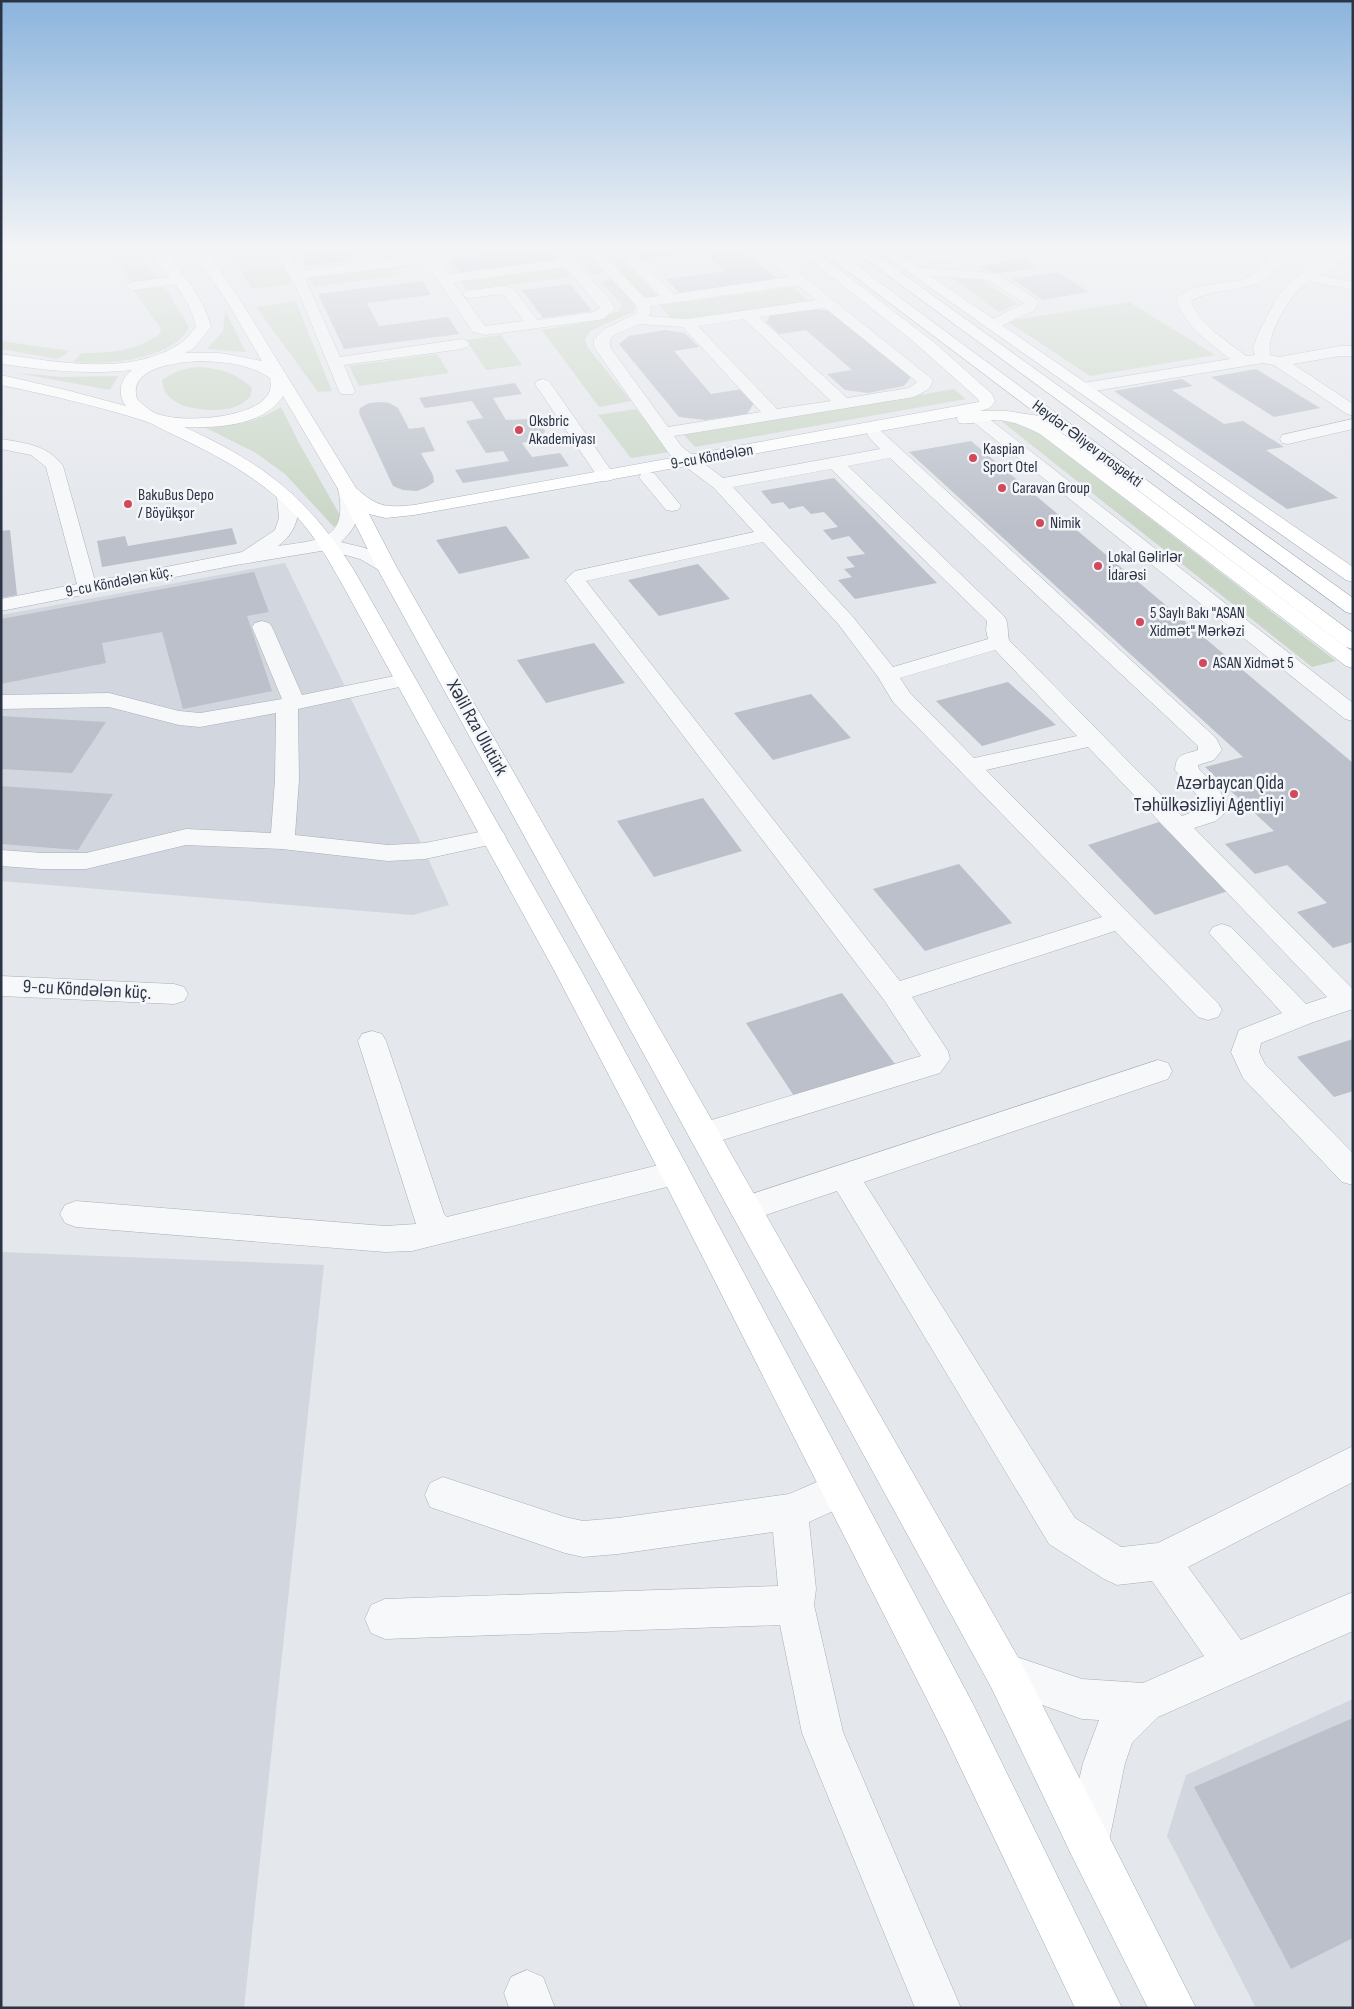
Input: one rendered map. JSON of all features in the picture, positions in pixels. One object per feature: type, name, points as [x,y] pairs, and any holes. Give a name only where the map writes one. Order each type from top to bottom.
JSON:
[{"type":"main road","points":[[196,339],[134,377],[129,384],[127,392],[129,400],[152,417],[213,447],[240,463],[286,497],[302,512],[327,544]]},
{"type":"main road","name":"Xəlil Rza Ulutürk","points":[[255,339],[347,489],[386,566],[1005,1673],[1087,1841],[1174,2008]]},
{"type":"main road","name":"9-cu Köndələn","points":[[347,489],[374,511],[396,512],[606,476],[875,435],[972,413],[985,405],[986,397],[920,339]]},
{"type":"main road","points":[[921,339],[1046,430],[1353,662]]},
{"type":"main road","name":"Heydər Əliyev prospekti","points":[[946,339],[1353,643]]},
{"type":"main road","name":"Heydər Əliyev prospekti","points":[[983,339],[1353,608]]},
{"type":"main road","points":[[1012,339],[1353,576]]},
{"type":"main road","points":[[1,358],[78,369],[121,366],[189,357],[222,357],[253,363],[278,376],[278,389],[274,399],[256,412],[241,417],[191,423],[152,417],[1,380]]},
{"type":"main road","points":[[1,392],[110,406]]},
{"type":"main road","name":"9-cu Köndələn","points":[[386,566],[383,552],[390,534],[403,522],[421,517],[648,477],[694,464],[972,413],[1011,415],[1026,419],[1046,430]]},
{"type":"main road","name":"Xəlil Rza Ulutürk","points":[[327,544],[351,582],[404,680],[494,837],[634,1094],[980,1762],[1099,2008]]},
{"type":"main road","points":[[634,1094],[674,1080]]},
{"type":"street","points":[[325,339],[347,391]]},
{"type":"street","points":[[602,339],[602,347],[676,451],[720,484],[846,621],[888,675],[901,697],[971,766],[1208,1010]]},
{"type":"street","points":[[701,339],[773,415]]},
{"type":"street","points":[[774,339],[843,403]]},
{"type":"street","points":[[663,433],[914,392],[923,386],[924,381],[871,339]]},
{"type":"street","points":[[1217,339],[1244,362]]},
{"type":"street","points":[[1264,339],[1261,348],[1271,360],[1353,411]]},
{"type":"street","points":[[335,362],[462,344]]},
{"type":"street","points":[[1082,388],[1343,348]]},
{"type":"street","points":[[543,384],[606,476]]},
{"type":"street","points":[[972,413],[1353,714]]},
{"type":"street","points":[[1288,439],[1353,424]]},
{"type":"street","points":[[875,435],[1208,743],[1211,750],[1206,755],[1187,761],[1187,770],[1215,802],[1216,812],[1177,825]]},
{"type":"street","points":[[1,444],[33,449],[47,456],[54,466],[88,589]]},
{"type":"street","points":[[720,484],[892,452]]},
{"type":"street","points":[[835,463],[997,620],[996,630],[999,642],[1350,1000],[1301,1016],[1249,1037],[1244,1052],[1253,1070],[1353,1173]]},
{"type":"street","points":[[648,477],[672,506]]},
{"type":"street","points":[[327,544],[339,535],[350,521],[351,508],[347,489]]},
{"type":"street","points":[[281,546],[282,533],[290,517],[286,497]]},
{"type":"street","points":[[704,1134],[930,1065],[936,1058],[934,1051],[894,993],[575,580],[582,575],[767,536]]},
{"type":"street","points":[[327,544],[367,555],[386,566]]},
{"type":"street","name":"9-cu Köndələn küç.","points":[[1,605],[236,559],[281,546],[327,544]]},
{"type":"street","points":[[262,627],[291,704],[282,841]]},
{"type":"street","points":[[888,675],[999,642]]},
{"type":"street","points":[[1,702],[109,700],[179,718],[200,720],[291,704],[404,680]]},
{"type":"street","points":[[971,766],[1093,738]]},
{"type":"street","points":[[1,858],[42,861],[86,861],[186,837],[282,841],[388,853],[425,850],[494,837]]},
{"type":"street","points":[[894,993],[1120,921]]},
{"type":"street","points":[[1222,933],[1301,1016]]},
{"type":"street","name":"9-cu Köndələn küç.","points":[[1,986],[174,994]]},
{"type":"street","points":[[372,1041],[430,1220],[440,1232]]},
{"type":"street","points":[[745,1209],[1158,1071]]},
{"type":"street","points":[[76,1214],[384,1239],[412,1238],[675,1174]]},
{"type":"street","points":[[844,1176],[1062,1531],[1116,1566],[1161,1561],[1353,1463]]},
{"type":"street","points":[[442,1495],[565,1535],[583,1539],[618,1536],[790,1512],[840,1490]]},
{"type":"street","points":[[790,1512],[797,1589],[796,1605],[823,1732],[938,2008]]},
{"type":"street","points":[[1161,1561],[1233,1663]]},
{"type":"street","points":[[386,1619],[796,1605]]},
{"type":"street","points":[[1087,1841],[1104,1762],[1116,1730],[1144,1704],[1353,1611]]},
{"type":"street","points":[[1005,1673],[1082,1699],[1144,1704]]},
{"type":"shaded area","points":[[285,563],[425,851],[449,905],[413,915],[1,881],[1,615]]},
{"type":"shaded area","points":[[1,1252],[324,1265],[244,2008],[1,2008]]},
{"type":"shaded area","points":[[1353,1699],[1353,2008],[1256,2008],[1167,1836],[1186,1775]]},
{"type":"green space","points":[[152,339],[180,339],[169,347],[137,358],[102,363],[73,362],[82,353],[123,350]]},
{"type":"green space","points":[[216,339],[239,339],[246,352],[207,349]]},
{"type":"green space","points":[[279,339],[311,339],[332,391],[318,392]]},
{"type":"green space","points":[[504,339],[522,365],[486,370],[466,340]]},
{"type":"green space","points":[[548,339],[585,339],[588,348],[631,401],[599,407]]},
{"type":"green space","points":[[1034,339],[1189,339],[1215,355],[1090,376]]},
{"type":"green space","points":[[1,341],[70,351],[58,359],[1,349]]},
{"type":"green space","points":[[437,354],[449,373],[359,386],[349,366]]},
{"type":"green space","points":[[200,367],[234,375],[252,388],[250,397],[237,406],[227,409],[204,410],[180,404],[164,390],[162,380],[171,374],[180,370]]},
{"type":"green space","points":[[17,373],[62,377],[118,376],[110,390]]},
{"type":"green space","points":[[954,389],[966,399],[695,447],[684,435]]},
{"type":"green space","points":[[281,407],[342,519],[334,527],[285,474],[256,453],[206,428],[245,423]]},
{"type":"green space","points":[[636,409],[670,452],[631,458],[598,415]]},
{"type":"green space","points":[[1000,420],[1028,425],[1336,661],[1312,667]]},
{"type":"building","points":[[339,339],[423,339],[344,349]]},
{"type":"building","points":[[626,339],[691,339],[699,347],[674,351],[711,394],[742,389],[754,403],[747,414],[705,420],[679,417],[619,344]]},
{"type":"building","points":[[816,339],[865,339],[911,377],[904,386],[868,393],[845,390],[827,374],[852,370]]},
{"type":"building","points":[[1256,369],[1320,408],[1274,417],[1211,377]]},
{"type":"building","points":[[1182,379],[1193,386],[1172,390],[1224,424],[1243,421],[1284,447],[1266,450],[1338,498],[1287,509],[1114,391]]},
{"type":"building","points":[[515,383],[522,394],[493,398],[506,420],[527,419],[542,426],[545,431],[542,436],[522,443],[532,457],[560,453],[569,466],[463,483],[455,470],[509,461],[503,451],[486,453],[466,421],[483,418],[472,401],[425,408],[419,398]]},
{"type":"building","points":[[369,403],[389,403],[398,408],[409,429],[424,427],[435,451],[421,453],[433,475],[434,482],[427,487],[417,491],[403,490],[393,486],[359,413],[360,408]]},
{"type":"building","points":[[971,441],[1353,763],[1353,942],[1333,948],[1297,912],[1327,903],[1287,865],[1255,874],[1225,844],[1274,831],[1205,767],[1243,757],[909,452]]},
{"type":"building","points":[[834,478],[937,583],[855,599],[838,580],[852,577],[844,569],[855,567],[846,557],[865,554],[849,536],[832,540],[823,530],[838,527],[824,512],[811,514],[803,506],[789,509],[783,502],[772,504],[761,491]]},
{"type":"building","points":[[506,526],[530,558],[459,574],[436,540]]},
{"type":"building","points":[[232,528],[237,544],[102,567],[97,541],[125,536],[128,546]]},
{"type":"building","points":[[10,530],[17,595],[1,598],[1,531]]},
{"type":"building","points":[[698,564],[730,599],[659,616],[628,580]]},
{"type":"building","points":[[254,572],[269,612],[247,616],[272,691],[183,709],[162,632],[102,643],[106,663],[1,684],[1,619]]},
{"type":"building","points":[[594,643],[625,683],[546,703],[517,660]]},
{"type":"building","points":[[1008,682],[1056,725],[982,746],[936,701]]},
{"type":"building","points":[[811,694],[851,738],[773,760],[734,713]]},
{"type":"building","points":[[1,716],[106,722],[72,773],[1,769]]},
{"type":"building","points":[[1,786],[113,794],[78,850],[1,844]]},
{"type":"building","points":[[703,798],[742,851],[654,877],[617,821]]},
{"type":"building","points":[[1159,822],[1228,891],[1155,915],[1088,845]]},
{"type":"building","points":[[959,864],[1012,923],[925,951],[873,889]]},
{"type":"building","points":[[842,993],[895,1064],[796,1099],[746,1023]]},
{"type":"building","points":[[1353,1039],[1353,1091],[1334,1097],[1297,1057]]},
{"type":"building","points":[[1353,1718],[1353,1938],[1291,1969],[1194,1787]]},
{"type":"place","name":"Oksbric Akademiyası","points":[[519,430]]},
{"type":"place","name":"Kaspian Sport Otel","points":[[973,458]]},
{"type":"place","name":"Caravan Group","points":[[1002,488]]},
{"type":"place","name":"BakuBus Depo / Böyükşor","points":[[128,504]]},
{"type":"place","name":"Nimik","points":[[1040,523]]},
{"type":"place","name":"Lokal Gəlirlər İdarəsi","points":[[1098,566]]},
{"type":"place","name":"5 Saylı Bakı \"ASAN Xidmət\" Mərkəzi","points":[[1140,622]]},
{"type":"place","name":"ASAN Xidmət 5","points":[[1203,663]]},
{"type":"place","name":"Azərbaycan Qida Təhülkəsizliyi Agentliyi","points":[[1294,794]]}]
